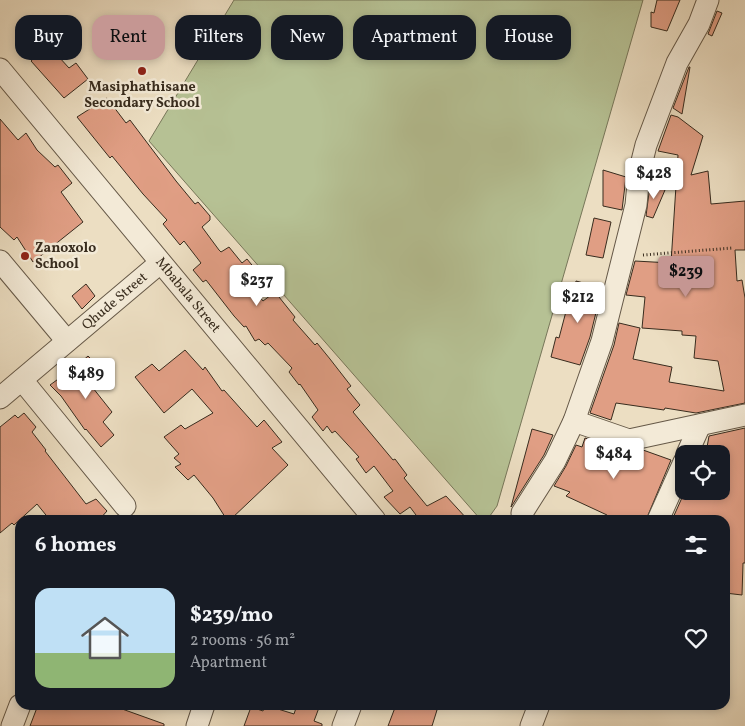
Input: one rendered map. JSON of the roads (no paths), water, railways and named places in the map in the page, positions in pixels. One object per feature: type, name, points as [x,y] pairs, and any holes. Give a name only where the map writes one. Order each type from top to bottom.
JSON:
[{"type":"street","points":[[522,513],[555,461],[574,421],[602,341],[625,253],[636,205],[639,173],[646,145],[677,63],[699,24],[708,0]]},
{"type":"street","name":"Mbabala Street","points":[[0,69],[371,515]]},
{"type":"street","points":[[0,262],[68,341]]},
{"type":"street","name":"Qhude Street","points":[[0,398],[160,263]]},
{"type":"street","points":[[22,380],[126,506]]},
{"type":"street","points":[[574,421],[629,440],[745,415]]},
{"type":"street","points":[[691,445],[700,425]]},
{"type":"street","points":[[660,515],[675,482]]},
{"type":"street","points":[[12,726],[18,710]]},
{"type":"street","points":[[197,726],[202,710]]},
{"type":"street","points":[[343,726],[349,710]]},
{"type":"street","points":[[531,726],[537,710]]},
{"type":"place","name":"Masiphathisane Secondary School","points":[[142,71]]},
{"type":"place","name":"Zanoxolo School","points":[[25,256]]}]
